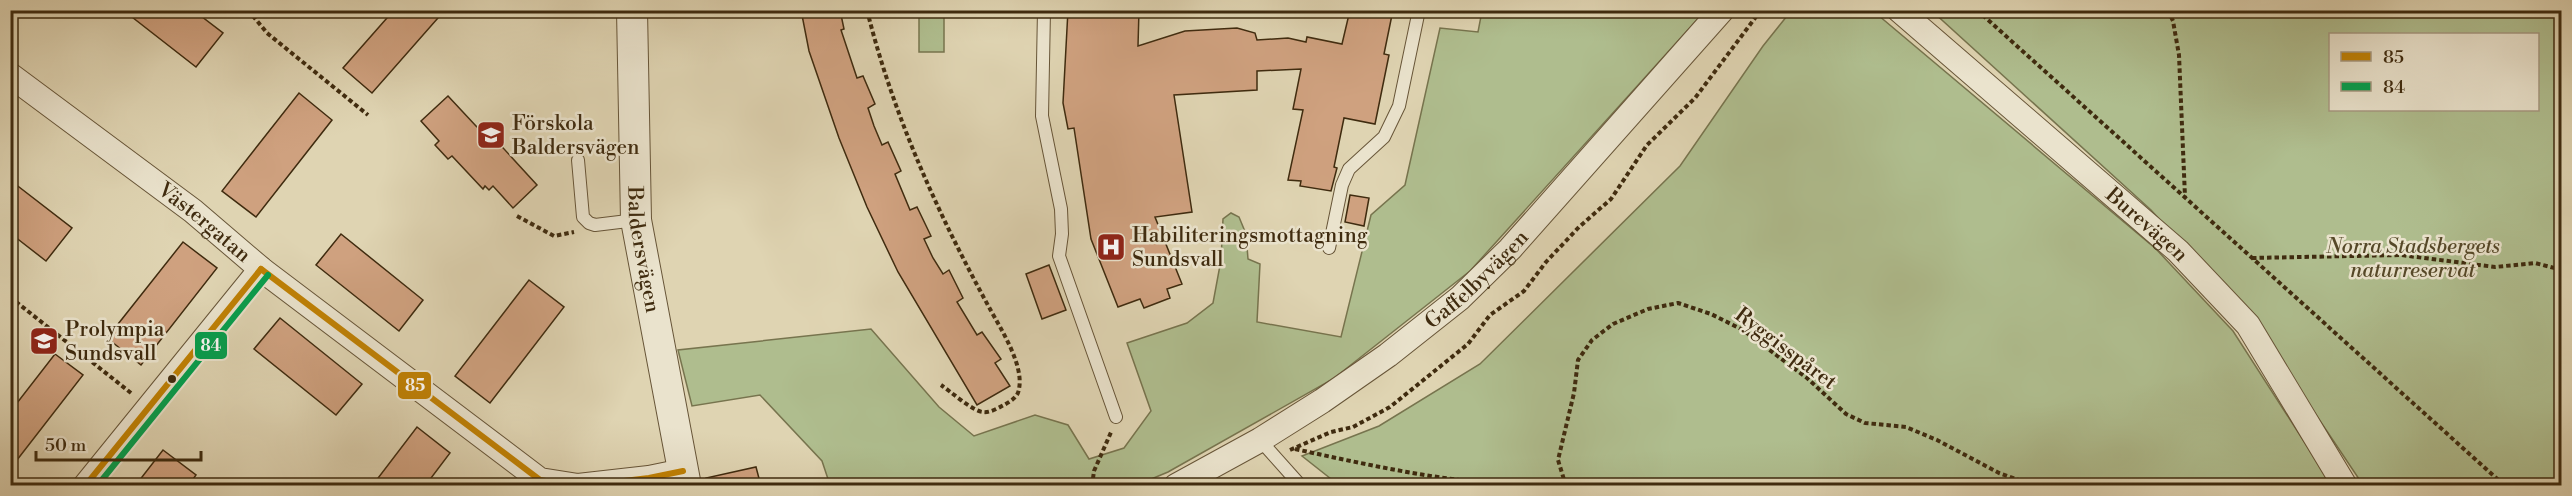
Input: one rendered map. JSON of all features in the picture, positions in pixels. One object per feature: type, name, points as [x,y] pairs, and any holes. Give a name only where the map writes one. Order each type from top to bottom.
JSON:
[{"type":"street","name":"Baldersvägen","points":[[632,10],[636,220],[684,478]]},
{"type":"street","name":"Gaffelbyvägen","points":[[1176,486],[1260,440],[1322,401],[1388,355],[1460,298],[1510,249],[1722,10]]},
{"type":"street","name":"Burevägen","points":[[1899,10],[2178,251],[2217,290],[2248,325],[2345,486]]},
{"type":"street","name":"Västergatan","points":[[10,75],[193,211],[261,269],[540,480],[578,486],[649,478],[684,478]]},
{"type":"street","points":[[85,486],[261,269]]},
{"type":"lane","points":[[1044,10],[1042,116],[1061,209],[1062,234],[1059,256],[1116,417]]},
{"type":"lane","points":[[1329,248],[1342,185],[1349,169],[1384,136],[1399,106],[1419,10]]},
{"type":"lane","points":[[578,160],[583,217],[595,225],[636,220]]},
{"type":"lane","points":[[1260,440],[1301,486]]},
{"type":"path","points":[[248,10],[267,33],[368,115]]},
{"type":"path","points":[[867,10],[890,86],[913,148],[941,215],[1015,361],[1019,390],[1009,402],[983,412],[975,410],[941,386]]},
{"type":"path","points":[[1977,10],[2505,486]]},
{"type":"path","points":[[2168,10],[2173,21],[2180,56],[2185,197]]},
{"type":"path","points":[[518,216],[554,236],[579,231],[589,223]]},
{"type":"path","points":[[2252,258],[2401,255],[2495,267],[2535,263],[2562,270]]},
{"type":"path","points":[[10,297],[148,406]]},
{"type":"path","name":"Ryggisspåret","points":[[1563,486],[1558,460],[1574,393],[1578,360],[1592,340],[1613,324],[1648,309],[1678,303],[1711,314],[1743,330],[1807,378],[1846,414],[1865,423],[1906,427],[1937,440],[1999,473],[2035,486]]},
{"type":"path","points":[[1092,486],[1094,471],[1108,443],[1116,417]]},
{"type":"path","points":[[1294,448],[1431,477],[1491,483],[1538,482],[1563,486]]},
{"type":"green space","points":[[1872,10],[2156,249],[2233,331],[2332,485],[1340,486],[1302,456],[1379,426],[1480,364],[1680,166],[1763,46],[1791,11]]},
{"type":"green space","points":[[919,11],[944,11],[944,52],[919,52]]},
{"type":"green space","points":[[1482,11],[1705,11],[1470,271],[1333,379],[1168,472],[1137,485],[830,485],[822,461],[760,395],[692,406],[678,350],[871,329],[939,407],[974,436],[1035,415],[1068,425],[1089,459],[1124,448],[1151,411],[1127,343],[1187,323],[1213,303],[1221,260],[1223,219],[1231,213],[1239,217],[1246,234],[1248,259],[1260,264],[1257,322],[1341,337],[1371,215],[1405,185],[1440,28],[1478,32]]},
{"type":"green space","name":"Norra Stadsbergets naturreservat","points":[[1932,11],[2561,11],[2561,485],[2363,485],[2253,321],[2151,210]]},
{"type":"building","points":[[123,10],[193,10],[223,33],[196,67]]},
{"type":"building","points":[[394,10],[445,10],[372,93],[343,68]]},
{"type":"building","points":[[801,10],[840,10],[844,29],[841,30],[857,78],[863,76],[875,104],[868,108],[882,145],[888,142],[901,171],[895,174],[910,210],[917,207],[931,236],[924,239],[943,274],[949,270],[963,298],[957,302],[977,335],[982,332],[1001,359],[995,363],[1010,386],[977,405],[898,272],[867,207],[839,138],[809,51]]},
{"type":"building","points":[[1068,10],[1139,10],[1138,46],[1185,31],[1237,28],[1255,33],[1257,40],[1288,38],[1306,42],[1307,37],[1342,44],[1350,10],[1393,10],[1384,54],[1389,55],[1375,124],[1344,118],[1334,167],[1337,168],[1331,191],[1300,186],[1301,181],[1288,180],[1303,110],[1293,109],[1301,69],[1257,71],[1257,90],[1174,95],[1192,212],[1155,217],[1182,284],[1167,289],[1170,298],[1144,308],[1140,299],[1118,307],[1091,239],[1074,128],[1068,129],[1063,103]]},
{"type":"building","points":[[299,93],[332,120],[256,217],[222,191]]},
{"type":"building","points":[[448,96],[490,141],[494,138],[537,185],[513,208],[493,186],[489,190],[485,186],[483,189],[452,156],[448,159],[435,145],[439,141],[421,121]]},
{"type":"building","points":[[10,180],[72,228],[46,261],[10,233]]},
{"type":"building","points":[[1350,195],[1369,198],[1364,226],[1345,222]]},
{"type":"building","points":[[341,234],[423,300],[399,331],[316,265]]},
{"type":"building","points":[[183,242],[217,268],[141,365],[107,338]]},
{"type":"building","points":[[1049,265],[1066,310],[1042,319],[1026,274]]},
{"type":"building","points":[[529,280],[564,307],[490,403],[455,376]]},
{"type":"building","points":[[280,318],[362,384],[336,415],[254,349]]},
{"type":"building","points":[[55,354],[83,375],[10,469],[10,412]]},
{"type":"building","points":[[417,427],[450,453],[425,486],[372,486]]},
{"type":"building","points":[[163,450],[196,475],[188,486],[135,486]]},
{"type":"building","points":[[756,467],[761,486],[707,486],[706,478]]},
{"type":"transit line","name":"85","points":[[261,269],[540,480],[575,486]]},
{"type":"transit line","name":"85","points":[[85,486],[261,269]]},
{"type":"transit line","name":"84","points":[[97,486],[268,275]]},
{"type":"transit line","name":"85","points":[[582,486],[649,478],[683,471]]},
{"type":"place","name":"Förskola Baldersvägen","points":[[491,135]]},
{"type":"place","name":"Habiliteringsmottagning Sundsvall","points":[[1111,247]]},
{"type":"place","name":"Prolympia Sundsvall","points":[[44,341]]}]
